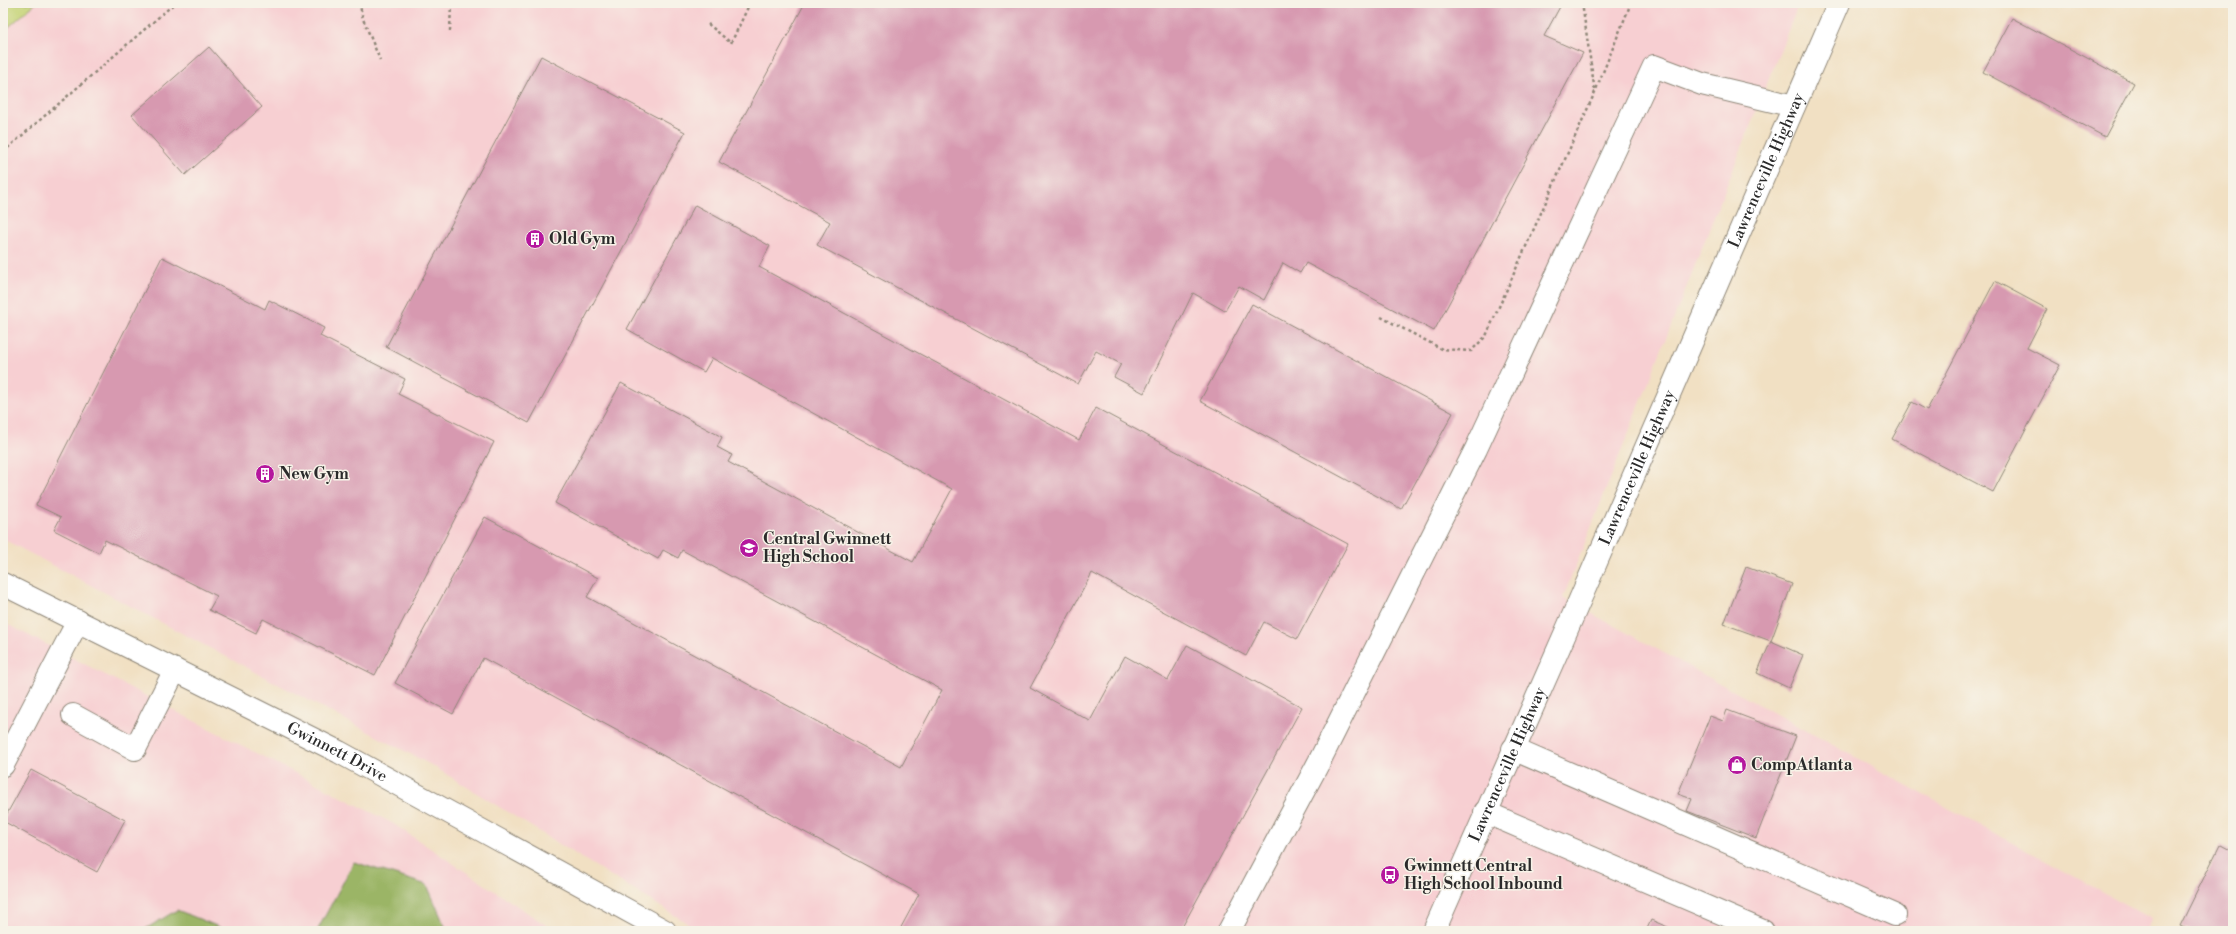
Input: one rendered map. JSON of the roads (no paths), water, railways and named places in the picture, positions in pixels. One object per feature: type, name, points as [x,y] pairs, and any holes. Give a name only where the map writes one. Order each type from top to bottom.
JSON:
[{"type":"main road","name":"Lawrenceville Highway","points":[[1434,931],[1485,812],[1572,619],[1839,3]]},
{"type":"main road","points":[[1229,931],[1319,762],[1476,449],[1654,66],[1702,84],[1794,106]]},
{"type":"main road","name":"Gwinnett Drive","points":[[3,584],[339,752],[665,931]]},
{"type":"main road","points":[[3,765],[78,621]]},
{"type":"main road","points":[[73,715],[135,749],[175,670]]},
{"type":"main road","points":[[1513,749],[1895,915]]},
{"type":"main road","points":[[1485,812],[1763,931]]},
{"type":"place","name":"Old Gym","points":[[535,239]]},
{"type":"place","name":"New Gym","points":[[265,474]]},
{"type":"place","name":"Central Gwinnett High School","points":[[749,548]]},
{"type":"place","name":"CompAtlanta","points":[[1737,765]]},
{"type":"place","name":"Gwinnett Central High School Inbound","points":[[1390,875]]}]
